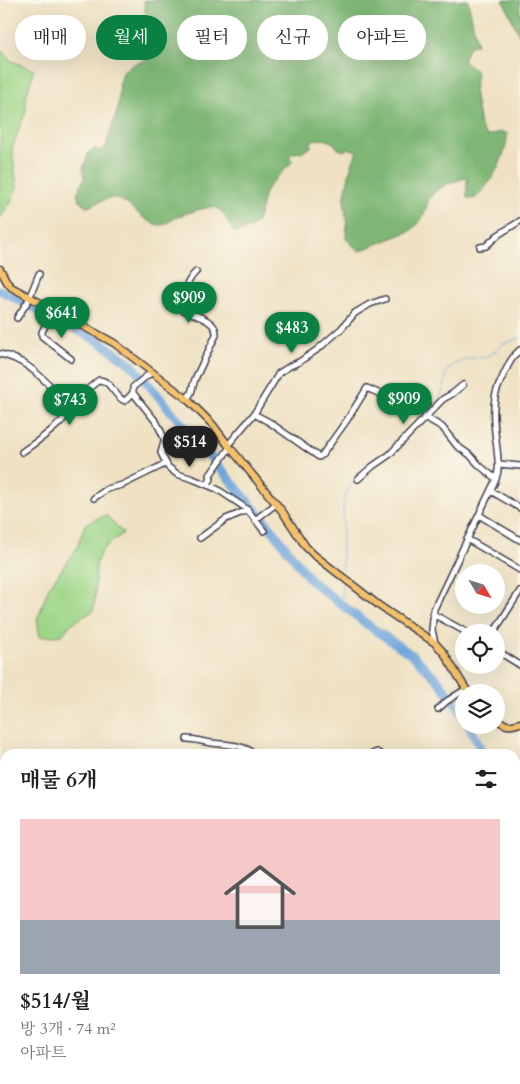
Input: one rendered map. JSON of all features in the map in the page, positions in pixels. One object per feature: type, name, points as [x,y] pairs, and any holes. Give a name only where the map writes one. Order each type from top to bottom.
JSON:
[{"type":"main road","points":[[0,270],[11,287],[52,312],[126,350],[150,374],[187,399],[213,425],[276,504],[306,547],[381,607],[435,643],[444,653],[463,684]]},
{"type":"main road","points":[[505,725],[508,726],[520,723]]},
{"type":"street","points":[[480,247],[486,246],[498,235],[520,221]]},
{"type":"street","points":[[187,399],[216,336],[216,330],[209,321],[182,310],[169,302],[172,297],[184,288],[191,276],[196,272]]},
{"type":"street","points":[[17,318],[29,299],[39,274]]},
{"type":"street","points":[[207,485],[211,479],[210,475],[229,446],[254,414],[280,373],[318,349],[341,330],[355,313],[370,304],[385,299]]},
{"type":"street","points":[[52,312],[42,332],[42,336],[71,359]]},
{"type":"street","points":[[435,643],[432,630],[433,614],[438,600],[496,479],[500,464],[494,418],[495,398],[509,364],[514,355],[520,350]]},
{"type":"street","points":[[0,354],[18,359],[66,400],[73,401]]},
{"type":"street","points":[[150,374],[133,387],[133,393],[157,423],[164,438],[161,453],[165,464],[171,471],[217,490],[248,510],[264,531]]},
{"type":"street","points":[[22,452],[55,426],[73,405],[73,401],[99,380],[106,382],[122,400],[125,401],[133,393]]},
{"type":"street","points":[[358,479],[389,455],[443,399],[463,385]]},
{"type":"street","points":[[254,414],[319,456],[322,455],[336,437],[367,388],[380,394],[427,403]]},
{"type":"street","points":[[425,417],[442,427],[457,446],[470,455],[496,479]]},
{"type":"street","points":[[94,498],[107,489],[122,485],[165,464]]},
{"type":"street","points":[[500,464],[520,466]]},
{"type":"street","points":[[491,491],[520,508]]},
{"type":"street","points":[[256,520],[276,504]]},
{"type":"street","points":[[200,538],[226,519],[248,510]]},
{"type":"street","points":[[479,515],[520,540]]},
{"type":"street","points":[[467,539],[520,570]]},
{"type":"street","points":[[499,624],[520,591]]},
{"type":"street","points":[[433,614],[455,626]]},
{"type":"street","points":[[505,656],[520,665]]},
{"type":"street","points":[[438,709],[455,696]]},
{"type":"street","points":[[188,739],[223,743],[247,749]]},
{"type":"green space","points":[[144,0],[468,0],[477,44],[469,47],[463,60],[477,72],[474,91],[483,132],[488,136],[500,132],[507,133],[505,151],[492,178],[474,199],[467,198],[467,178],[447,184],[431,196],[422,218],[410,231],[359,251],[346,239],[347,224],[344,200],[350,170],[357,151],[347,148],[345,151],[338,149],[333,143],[324,139],[312,140],[311,147],[304,152],[292,153],[289,157],[293,161],[267,189],[255,225],[235,233],[224,214],[214,207],[190,212],[160,225],[147,220],[116,198],[110,198],[88,207],[80,202],[77,194],[84,178],[83,169],[89,152],[95,149],[101,151],[106,146],[118,108],[120,82],[124,70],[145,60],[167,60],[167,15],[146,15]]},
{"type":"green space","points":[[503,0],[520,0],[520,37]]},
{"type":"green space","points":[[0,49],[12,61],[34,70],[26,96],[26,110],[12,148],[17,187],[10,204],[0,218]]},
{"type":"green space","points":[[106,515],[123,533],[102,550],[96,563],[93,611],[71,624],[62,635],[40,637],[37,620],[49,587],[77,548],[85,524]]},
{"type":"waterway","points":[[0,290],[100,342],[132,365],[274,532],[311,581],[372,628],[412,655],[437,679],[455,703]]},
{"type":"waterway","points":[[342,572],[344,498],[353,481],[390,450],[440,398],[447,370],[457,363],[471,358],[486,357],[499,349],[502,344],[520,338]]},
{"type":"waterway","points":[[342,581],[342,605]]},
{"type":"waterway","points":[[473,734],[481,749]]}]
